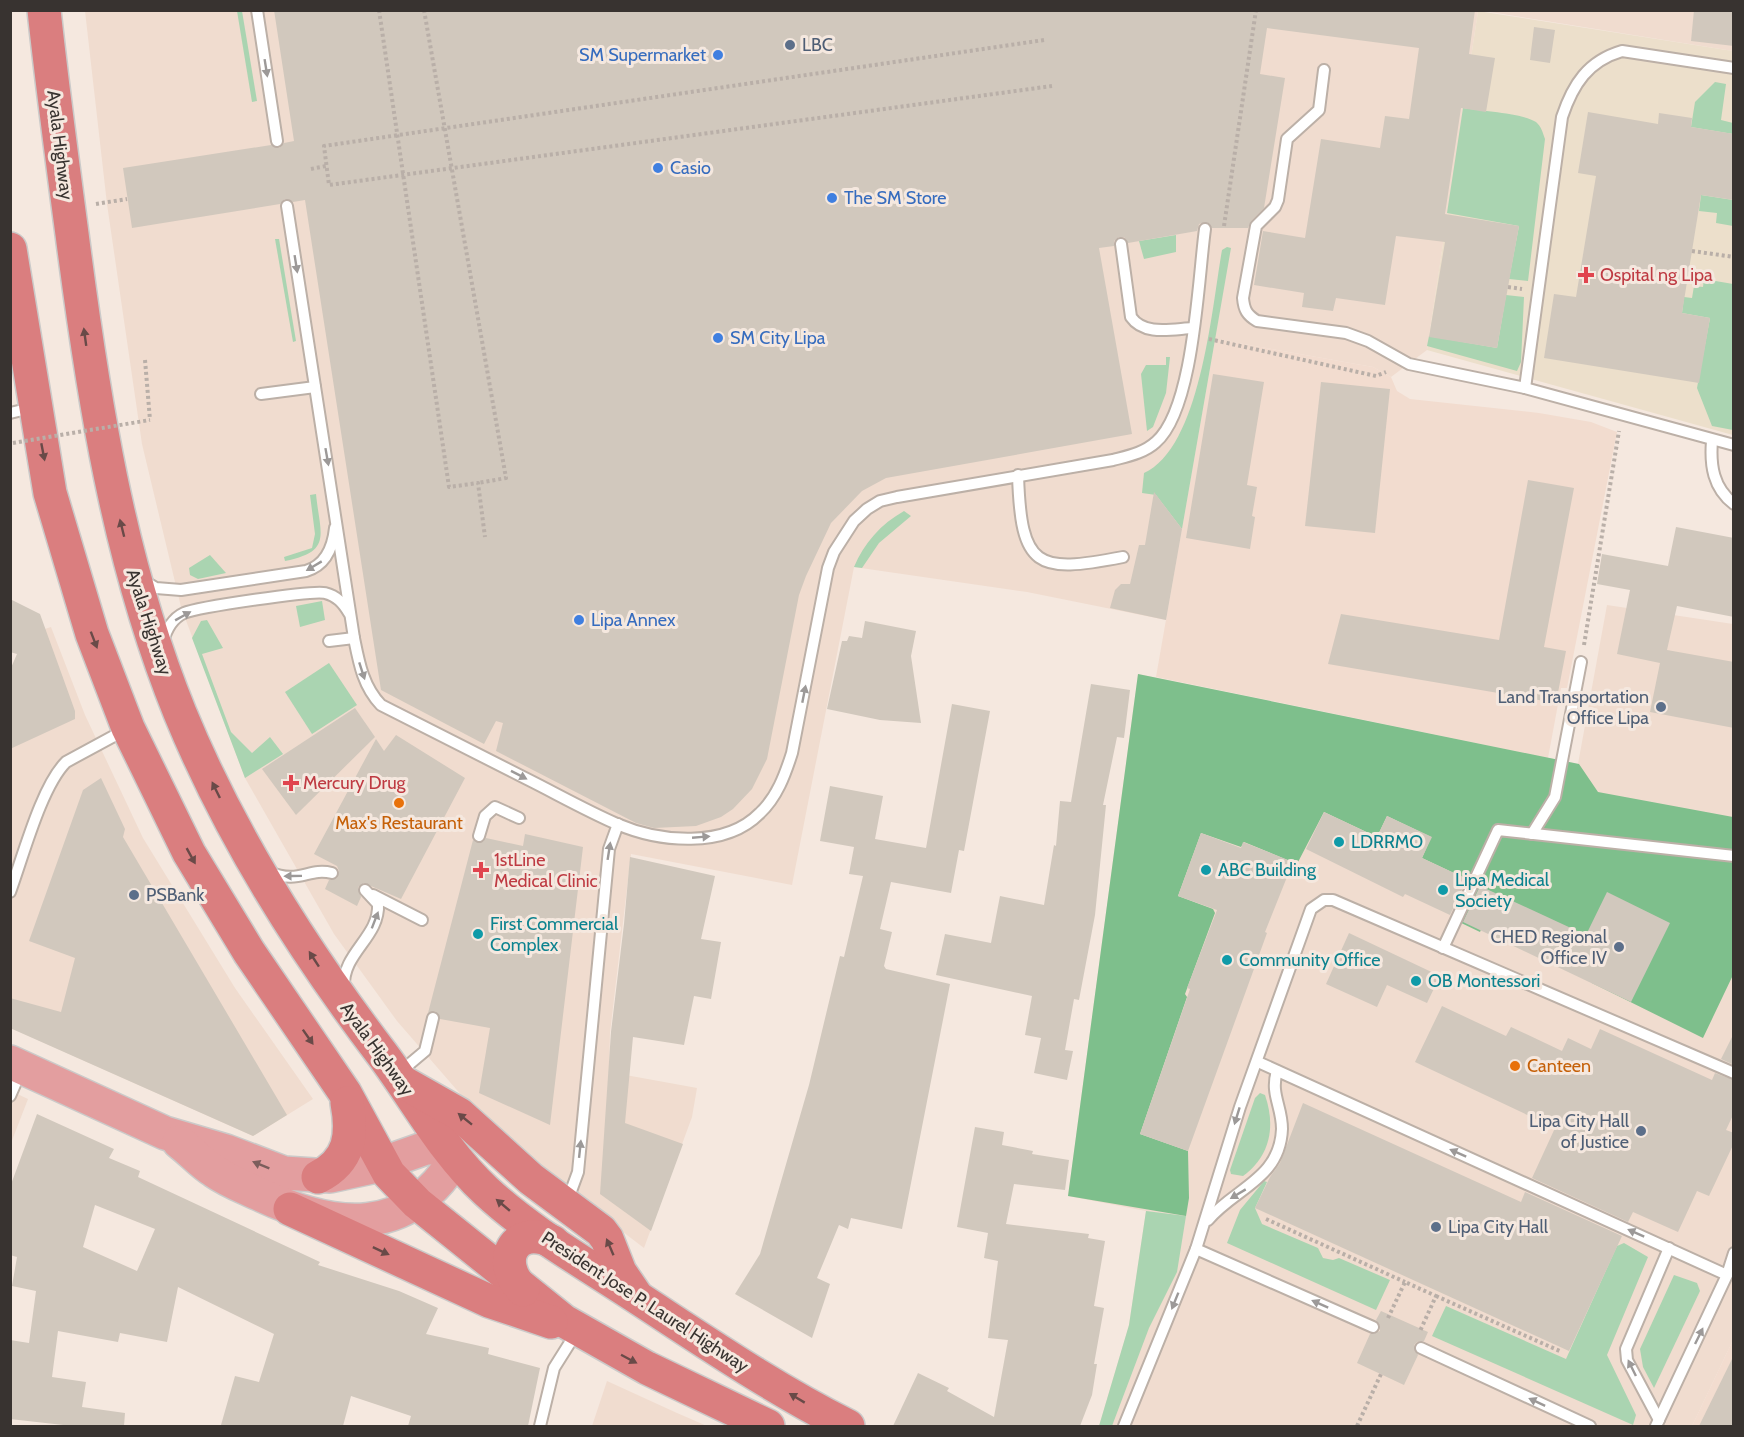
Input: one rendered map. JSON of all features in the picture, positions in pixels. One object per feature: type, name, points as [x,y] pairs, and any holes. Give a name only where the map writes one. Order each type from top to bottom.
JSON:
[{"type":"highway","name":"Ayala Highway","points":[[45,10],[90,369],[104,447],[132,569],[163,666],[204,766],[277,903],[453,1156]]},
{"type":"highway","points":[[10,249],[22,410],[50,493],[70,567],[92,634],[128,728],[189,853],[222,910],[345,1093],[383,1164],[399,1186],[417,1203],[523,1290],[578,1331],[647,1368],[768,1426]]},
{"type":"highway","points":[[397,1074],[413,1089],[450,1108],[469,1122],[521,1170],[605,1235],[620,1272],[638,1298]]},
{"type":"highway","points":[[318,1177],[335,1166],[348,1149],[351,1124],[345,1093]]},
{"type":"highway","name":"President Jose P. Laurel Highway","points":[[453,1156],[506,1208],[553,1242],[768,1381],[848,1426]]},
{"type":"highway","points":[[290,1209],[489,1301],[578,1331]]},
{"type":"highway","points":[[523,1290],[509,1271],[508,1257],[511,1250],[521,1240],[530,1236],[553,1242]]},
{"type":"main road","points":[[14,1075],[165,1133],[226,1151],[284,1173],[318,1177],[349,1173],[383,1164],[426,1148],[440,1148],[453,1156],[440,1182],[417,1203],[392,1214],[363,1219],[329,1219],[290,1209],[215,1172],[165,1133]]},
{"type":"lane","points":[[257,10],[277,141]]},
{"type":"lane","points":[[1524,388],[1563,117],[1570,92],[1586,70],[1605,56],[1622,51],[1734,68]]},
{"type":"lane","points":[[1324,70],[1319,110],[1287,138],[1278,200],[1275,207],[1256,226],[1243,298],[1244,308],[1249,316],[1257,321],[1346,333],[1368,341],[1409,364],[1524,388],[1712,441],[1734,445]]},
{"type":"lane","points":[[287,206],[337,516],[354,638],[360,670],[370,694],[381,705],[618,824],[668,838],[710,837],[748,823],[760,814],[774,797],[789,761],[828,567],[843,535],[854,521],[880,501],[1113,460],[1131,455],[1156,442],[1171,422],[1180,398],[1193,328],[1204,230]]},
{"type":"lane","points":[[1121,244],[1131,317],[1137,325],[1150,329],[1193,328]]},
{"type":"lane","points":[[261,394],[315,387]]},
{"type":"lane","points":[[1712,441],[1711,458],[1715,481],[1734,504]]},
{"type":"lane","points":[[1018,475],[1021,519],[1029,545],[1037,557],[1057,565],[1076,566],[1123,557]]},
{"type":"lane","points":[[132,569],[156,588],[167,590],[306,571],[322,562],[328,553],[337,516]]},
{"type":"lane","points":[[163,666],[162,648],[165,635],[172,623],[186,612],[313,591],[335,596],[350,614]]},
{"type":"lane","points":[[329,641],[354,638]]},
{"type":"lane","points":[[1532,834],[1555,797],[1581,662]]},
{"type":"lane","points":[[10,892],[48,789],[58,769],[66,762],[128,728]]},
{"type":"lane","points":[[479,836],[485,816],[495,807],[519,818]]},
{"type":"lane","points":[[565,1205],[571,1195],[578,1172],[609,849],[618,824]]},
{"type":"lane","points":[[1443,948],[1498,830],[1734,856]]},
{"type":"lane","points":[[255,863],[269,872],[287,878],[298,878],[320,871],[332,873]]},
{"type":"lane","points":[[350,1011],[344,989],[345,969],[374,926],[379,911],[375,899],[365,890],[422,920]]},
{"type":"lane","points":[[1124,1426],[1196,1249],[1239,1107],[1258,1062],[1311,909],[1324,900],[1333,900],[1734,1073]]},
{"type":"lane","points":[[397,1074],[424,1051],[433,1018]]},
{"type":"lane","points":[[1258,1062],[1728,1275]]},
{"type":"lane","points":[[1204,1224],[1219,1207],[1253,1185],[1270,1166],[1278,1148],[1281,1110],[1272,1085],[1277,1071]]},
{"type":"lane","points":[[1657,1423],[1627,1360],[1626,1349],[1669,1248]]},
{"type":"lane","points":[[1196,1249],[1373,1327]]},
{"type":"lane","points":[[1657,1423],[1728,1275],[1734,1254]]},
{"type":"lane","points":[[540,1426],[554,1368],[578,1331]]},
{"type":"lane","points":[[1419,1343],[1590,1426]]},
{"type":"path","points":[[379,10],[449,487],[506,478],[424,10]]},
{"type":"path","points":[[1238,130],[1256,10]]},
{"type":"path","points":[[1044,40],[324,146],[329,184],[1052,86]]},
{"type":"path","points":[[311,169],[326,166]]},
{"type":"path","points":[[1692,251],[1734,257]]},
{"type":"path","points":[[1207,338],[1376,376],[1409,364]]},
{"type":"path","points":[[13,443],[150,420],[145,360]]},
{"type":"path","points":[[1581,662],[1622,415]]},
{"type":"path","points":[[478,483],[486,537]]},
{"type":"path","points":[[1266,1219],[1405,1282],[1422,1287],[1436,1296],[1562,1352]]},
{"type":"path","points":[[1386,1324],[1405,1282]]},
{"type":"path","points":[[1419,1343],[1436,1296]]},
{"type":"path","points":[[1357,1426],[1381,1374]]},
{"type":"shaded area","points":[[85,11],[1478,11],[1427,350],[1391,377],[1373,367],[1215,339],[1166,620],[1027,592],[854,567],[792,885],[631,854],[610,1033],[609,1072],[697,1088],[692,1117],[644,1248],[539,1168],[469,1104],[397,1021],[334,934],[245,778],[181,607],[142,444],[107,204]]},
{"type":"shaded area","name":"Ospital ng Lipa","points":[[1478,11],[1733,51],[1733,435],[1427,350]]},
{"type":"shaded area","points":[[1484,11],[1733,11],[1733,51]]},
{"type":"shaded area","points":[[1215,339],[1373,367],[1391,377],[1397,391],[1410,399],[1539,413],[1591,422],[1617,432],[1567,688],[1561,688],[1548,758],[1156,677]]},
{"type":"shaded area","points":[[1607,605],[1733,624],[1733,1340],[1692,1426],[1099,1426],[1129,1325],[1146,1211],[1068,1196],[1138,674],[1578,764]]},
{"type":"shaded area","points":[[51,627],[85,715],[143,838],[235,988],[313,1099],[253,1136],[11,1028],[11,670],[26,635]]},
{"type":"shaded area","points":[[11,1091],[28,1099],[11,1143]]},
{"type":"shaded area","points":[[1733,1340],[1733,1426],[1692,1426]]},
{"type":"shaded area","points":[[607,1381],[677,1413],[707,1426],[592,1426]]},
{"type":"green space","points":[[237,11],[242,11],[257,101],[252,102]]},
{"type":"green space","points":[[1715,82],[1726,84],[1721,120],[1733,123],[1733,134],[1691,127],[1695,102]]},
{"type":"green space","points":[[1463,108],[1511,114],[1530,119],[1538,124],[1543,132],[1545,139],[1528,281],[1509,279],[1519,226],[1447,213]]},
{"type":"green space","points":[[1701,195],[1733,200],[1733,226],[1716,223],[1717,213],[1699,211]]},
{"type":"green space","points":[[1176,235],[1176,252],[1144,259],[1139,241]]},
{"type":"green space","points":[[275,239],[279,239],[296,341],[293,342]]},
{"type":"green space","points":[[1227,247],[1231,248],[1182,529],[1156,495],[1142,493],[1144,473],[1163,459],[1179,435],[1191,406],[1208,339],[1222,250]]},
{"type":"green space","points":[[1704,279],[1733,284],[1733,430],[1712,426],[1697,388],[1710,318],[1682,313],[1684,297],[1692,298],[1694,286],[1703,287]]},
{"type":"green space","points":[[1506,295],[1524,297],[1521,362],[1517,371],[1427,346],[1429,336],[1497,348]]},
{"type":"green space","points":[[1166,357],[1170,357],[1166,393],[1153,427],[1147,431],[1141,374],[1146,365],[1166,365]]},
{"type":"green space","points":[[316,494],[321,531],[317,546],[311,552],[285,561],[284,557],[312,548],[315,534],[310,495]]},
{"type":"green space","points":[[904,511],[911,516],[879,543],[862,568],[854,567],[874,535]]},
{"type":"green space","points":[[210,555],[226,573],[198,579],[190,575],[189,568]]},
{"type":"green space","points":[[322,601],[325,620],[300,627],[296,606]]},
{"type":"green space","points":[[207,620],[223,648],[202,654],[231,732],[252,753],[270,737],[283,754],[245,778],[192,638],[201,621]]},
{"type":"green space","points":[[329,663],[357,705],[312,734],[285,692]]},
{"type":"green space","points":[[1138,674],[1579,764],[1598,792],[1733,817],[1733,975],[1703,1038],[1592,983],[1497,895],[1480,932],[1455,920],[1473,882],[1422,858],[1431,837],[1387,816],[1377,837],[1324,812],[1297,864],[1244,842],[1241,847],[1201,833],[1178,896],[1213,909],[1215,913],[1185,994],[1187,997],[1140,1134],[1188,1151],[1189,1198],[1186,1216],[1068,1196]]},
{"type":"green space","points":[[1260,1093],[1265,1095],[1270,1118],[1265,1150],[1243,1176],[1231,1174],[1230,1170],[1255,1098]]},
{"type":"green space","points":[[1264,1181],[1267,1182],[1255,1208],[1262,1224],[1318,1248],[1323,1258],[1333,1260],[1339,1258],[1390,1280],[1376,1310],[1227,1243],[1240,1210]]},
{"type":"green space","points":[[1146,1211],[1186,1216],[1177,1272],[1149,1328],[1112,1426],[1099,1426],[1129,1325]]},
{"type":"green space","points":[[1624,1243],[1648,1257],[1607,1355],[1636,1415],[1633,1425],[1432,1336],[1446,1306],[1566,1359],[1617,1246]]},
{"type":"green space","points":[[1674,1275],[1697,1283],[1700,1291],[1654,1388],[1643,1367],[1640,1349]]},
{"type":"building","name":"SM City Lipa","points":[[274,10],[1475,10],[1469,54],[1495,58],[1486,112],[1461,108],[1445,214],[1519,226],[1497,348],[1429,337],[1445,242],[1396,236],[1385,305],[1336,298],[1333,311],[1302,307],[1304,293],[1254,285],[1263,231],[1305,238],[1321,139],[1380,148],[1385,116],[1409,119],[1419,48],[1267,28],[1260,74],[1285,78],[1264,208],[1251,221],[1248,228],[1212,228],[1205,222],[1199,224],[1197,231],[1128,243],[1124,237],[1119,237],[1114,241],[1114,246],[1099,248],[1132,434],[886,478],[862,491],[831,523],[806,576],[799,595],[767,759],[752,789],[733,809],[721,817],[696,826],[654,828],[636,823],[496,751],[503,723],[496,721],[484,744],[381,690],[305,200],[293,202],[285,199],[280,204],[132,228],[123,168],[271,145],[279,148],[284,143],[294,141]]},
{"type":"building","points":[[1694,10],[1734,10],[1734,46],[1691,41]]},
{"type":"building","points":[[1534,27],[1555,30],[1550,63],[1530,60]]},
{"type":"building","points":[[1588,112],[1658,124],[1659,113],[1692,118],[1691,127],[1734,134],[1734,200],[1701,195],[1682,313],[1710,318],[1699,383],[1544,358],[1554,294],[1576,297],[1596,176],[1578,173]]},
{"type":"building","points":[[1213,374],[1264,382],[1247,485],[1257,487],[1250,549],[1186,538]]},
{"type":"building","points":[[1321,382],[1390,389],[1375,533],[1305,526]]},
{"type":"building","points":[[1528,480],[1574,488],[1544,647],[1566,651],[1556,703],[1328,664],[1341,614],[1499,640]]},
{"type":"building","points":[[1154,492],[1182,529],[1166,620],[1110,608],[1115,590],[1121,584],[1130,584],[1139,545],[1145,545]]},
{"type":"building","points":[[1676,527],[1734,538],[1734,617],[1677,606],[1667,650],[1734,662],[1734,728],[1650,712],[1660,663],[1617,654],[1630,590],[1597,584],[1602,554],[1668,566]]},
{"type":"building","points":[[10,599],[40,614],[75,711],[75,719],[10,749],[10,670],[17,654],[10,652]]},
{"type":"building","points":[[865,621],[916,631],[911,656],[921,723],[880,720],[827,709],[842,641],[847,641],[849,636],[862,638]]},
{"type":"building","points":[[1091,684],[1130,690],[1124,738],[1117,737],[1103,805],[1106,805],[1095,915],[1079,1000],[1074,999],[1065,1050],[1073,1051],[1067,1080],[1034,1073],[1041,1038],[1025,1035],[1032,996],[936,975],[945,934],[991,943],[1000,896],[1044,905],[1054,845],[1056,846],[1060,801],[1071,802]]},
{"type":"building","points":[[952,704],[990,711],[964,851],[959,850],[951,893],[891,882],[880,929],[892,932],[884,966],[886,969],[950,984],[902,1229],[851,1218],[848,1229],[839,1225],[817,1278],[830,1284],[812,1338],[735,1294],[760,1254],[809,1085],[840,956],[844,957],[863,876],[849,874],[854,847],[820,841],[830,786],[883,796],[875,839],[926,848]]},
{"type":"building","points":[[355,708],[375,737],[296,815],[262,769]]},
{"type":"building","name":"Max's Restaurant","points":[[396,735],[465,778],[401,899],[364,883],[358,887],[361,897],[357,906],[325,889],[329,880],[337,878],[339,871],[337,866],[314,854],[376,739],[384,751]]},
{"type":"building","points":[[101,778],[125,829],[123,837],[287,1115],[253,1136],[10,1028],[10,998],[61,1012],[75,958],[29,941],[83,790]]},
{"type":"building","points":[[1324,812],[1377,837],[1387,816],[1432,837],[1422,858],[1467,879],[1450,915],[1405,894],[1403,897],[1306,849]]},
{"type":"building","points":[[1201,833],[1241,848],[1243,842],[1293,862],[1265,932],[1267,933],[1188,1151],[1140,1134],[1190,989],[1187,988],[1217,910],[1178,896]]},
{"type":"building","points":[[525,834],[583,847],[550,1125],[479,1093],[490,1028],[440,1019],[435,1011],[428,1013],[473,840],[480,843],[486,838],[523,846]]},
{"type":"building","points":[[630,857],[715,876],[701,939],[721,942],[711,999],[694,996],[684,1045],[633,1037],[625,1123],[683,1144],[651,1231],[600,1194],[611,1032]]},
{"type":"building","points":[[1480,886],[1586,935],[1607,892],[1670,923],[1631,1002],[1463,922]]},
{"type":"building","points":[[1349,933],[1440,976],[1427,1003],[1387,985],[1377,1007],[1326,984]]},
{"type":"building","name":"Lipa City Hall of Justice","points":[[1442,1006],[1506,1036],[1511,1027],[1562,1051],[1568,1038],[1591,1049],[1600,1029],[1712,1080],[1715,1073],[1734,1080],[1734,1113],[1726,1130],[1734,1133],[1734,1143],[1709,1196],[1697,1191],[1678,1232],[1633,1212],[1628,1222],[1532,1178],[1555,1128],[1415,1062]]},
{"type":"building","points":[[1734,1033],[1734,1065],[1721,1059]]},
{"type":"building","name":"Lipa City Hall","points":[[1303,1103],[1521,1202],[1525,1192],[1622,1236],[1569,1351],[1255,1208],[1270,1177],[1280,1163]]},
{"type":"building","points":[[37,1114],[114,1149],[109,1158],[140,1171],[138,1177],[320,1262],[318,1265],[399,1291],[438,1308],[426,1334],[489,1348],[488,1354],[540,1368],[528,1426],[408,1426],[411,1416],[351,1396],[343,1426],[221,1425],[235,1376],[259,1382],[274,1334],[178,1287],[167,1342],[120,1333],[118,1342],[58,1331],[52,1377],[86,1382],[82,1407],[125,1413],[124,1426],[72,1426],[10,1419],[10,1340],[29,1343],[36,1291],[12,1286],[17,1257],[10,1255],[10,1187]],"holes":[[[95,1205],[155,1229],[137,1271],[83,1247]]]},
{"type":"building","points":[[975,1127],[1004,1132],[1002,1145],[1033,1151],[1032,1154],[1069,1160],[1065,1190],[1014,1184],[1006,1224],[1089,1234],[1088,1238],[1105,1241],[1094,1306],[1104,1308],[1094,1364],[1097,1364],[1092,1395],[1080,1426],[893,1426],[918,1373],[949,1388],[947,1391],[994,1417],[1008,1340],[988,1338],[998,1261],[984,1258],[988,1233],[957,1227]]},
{"type":"building","points":[[1381,1311],[1428,1332],[1424,1341],[1414,1345],[1418,1355],[1404,1385],[1357,1363],[1370,1334],[1380,1331],[1376,1320]]},
{"type":"building","points":[[1734,1355],[1734,1426],[1699,1426]]},
{"type":"place","name":"LBC","points":[[790,45]]},
{"type":"place","name":"SM Supermarket","points":[[718,55]]},
{"type":"place","name":"Casio","points":[[658,168]]},
{"type":"place","name":"The SM Store","points":[[832,198]]},
{"type":"place","name":"Ospital ng Lipa","points":[[1586,275]]},
{"type":"place","name":"SM City Lipa","points":[[718,338]]},
{"type":"place","name":"Lipa Annex","points":[[579,620]]},
{"type":"place","name":"Land Transportation Office Lipa","points":[[1661,707]]},
{"type":"place","name":"Mercury Drug","points":[[291,783]]},
{"type":"place","name":"Max's Restaurant","points":[[399,803]]},
{"type":"place","name":"LDRRMO","points":[[1339,842]]},
{"type":"place","name":"1stLine Medical Clinic","points":[[481,870]]},
{"type":"place","name":"ABC Building","points":[[1206,870]]},
{"type":"place","name":"Lipa Medical Society","points":[[1443,890]]},
{"type":"place","name":"PSBank","points":[[134,895]]},
{"type":"place","name":"First Commercial Complex","points":[[478,934]]},
{"type":"place","name":"CHED Regional Office IV","points":[[1619,947]]},
{"type":"place","name":"Community Office","points":[[1227,960]]},
{"type":"place","name":"OB Montessori","points":[[1416,981]]},
{"type":"place","name":"Canteen","points":[[1515,1066]]},
{"type":"place","name":"Lipa City Hall of Justice","points":[[1641,1131]]},
{"type":"place","name":"Lipa City Hall","points":[[1436,1227]]}]
